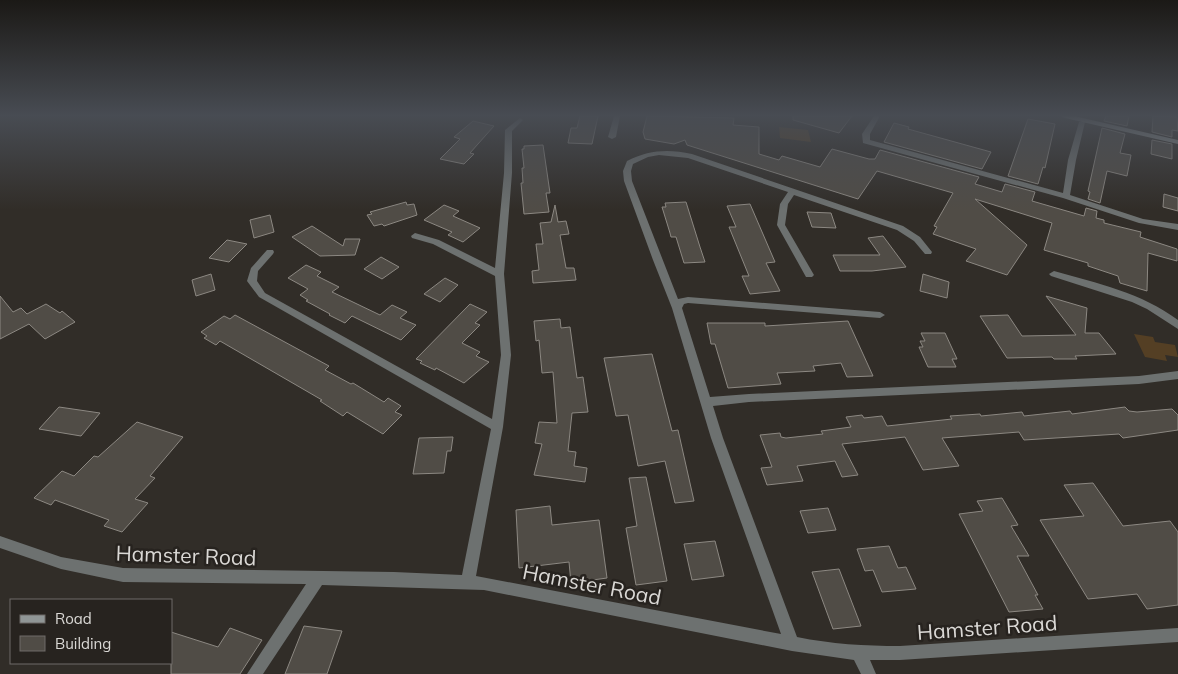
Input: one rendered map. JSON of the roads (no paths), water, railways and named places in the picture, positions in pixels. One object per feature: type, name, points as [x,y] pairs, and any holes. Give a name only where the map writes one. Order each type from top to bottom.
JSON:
[{"type":"street","points":[[468,581],[497,427],[506,355],[499,274],[508,173],[508,147]]},
{"type":"street","points":[[885,147],[1066,196],[1142,221],[1178,227]]},
{"type":"street","points":[[1066,196],[1075,147]]},
{"type":"street","points":[[792,644],[705,402],[677,308],[653,251],[628,180],[627,171],[630,163],[642,156],[661,152],[689,156],[900,228],[917,239],[928,252]]},
{"type":"street","points":[[793,191],[784,204],[781,225],[809,275]]},
{"type":"street","points":[[415,236],[436,242],[499,274]]},
{"type":"street","points":[[270,252],[254,270],[252,281],[262,295],[497,427]]},
{"type":"street","points":[[1054,274],[1140,301],[1160,311],[1178,325]]},
{"type":"street","points":[[677,308],[680,302],[688,300],[880,315]]},
{"type":"street","points":[[705,402],[759,397],[1139,380],[1178,375]]},
{"type":"street","name":"Hamster Road","points":[[0,542],[61,563],[115,574],[468,581],[792,644],[858,653],[900,653],[1178,635]]},
{"type":"street","points":[[254,674],[318,579]]},
{"type":"street","points":[[858,653],[870,674]]}]
